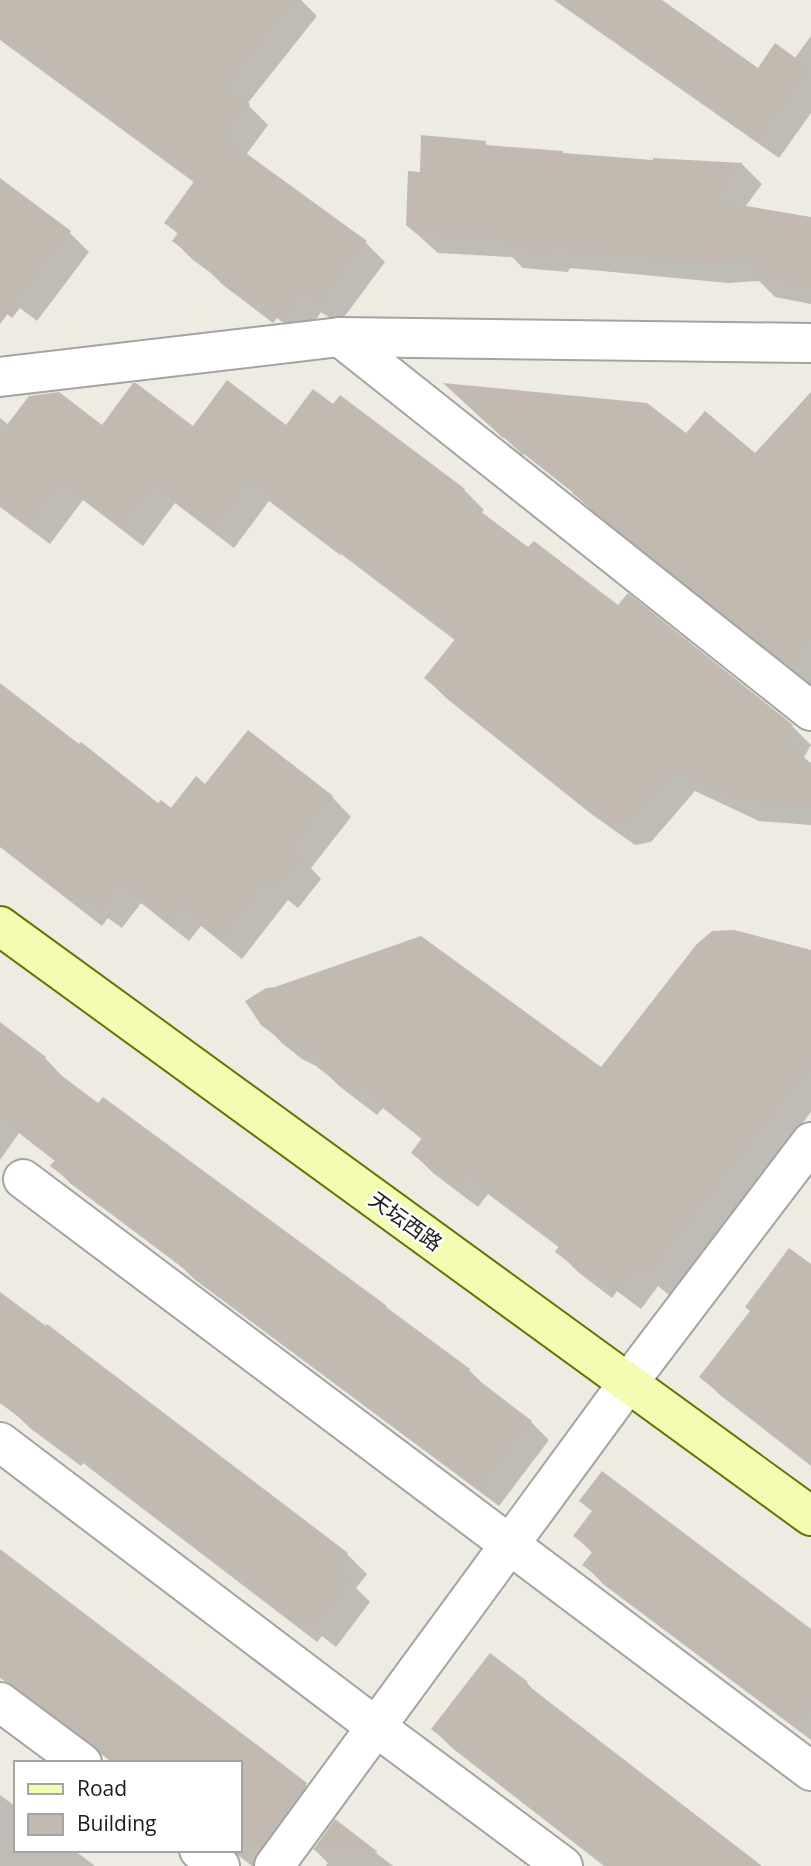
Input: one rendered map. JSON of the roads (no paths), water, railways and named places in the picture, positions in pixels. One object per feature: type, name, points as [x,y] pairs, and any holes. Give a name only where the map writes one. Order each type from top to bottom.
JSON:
[{"type":"street","points":[[340,337],[808,701]]},
{"type":"street","points":[[0,377],[340,337],[811,343]]},
{"type":"street","name":"天坛西路","points":[[0,926],[811,1516]]},
{"type":"street","points":[[274,1866],[628,1383],[811,1142]]},
{"type":"street","points":[[23,1179],[811,1771]]},
{"type":"street","points":[[0,1442],[562,1866]]},
{"type":"street","points":[[0,1702],[79,1761]]},
{"type":"street","points":[[202,1852],[220,1866]]}]
